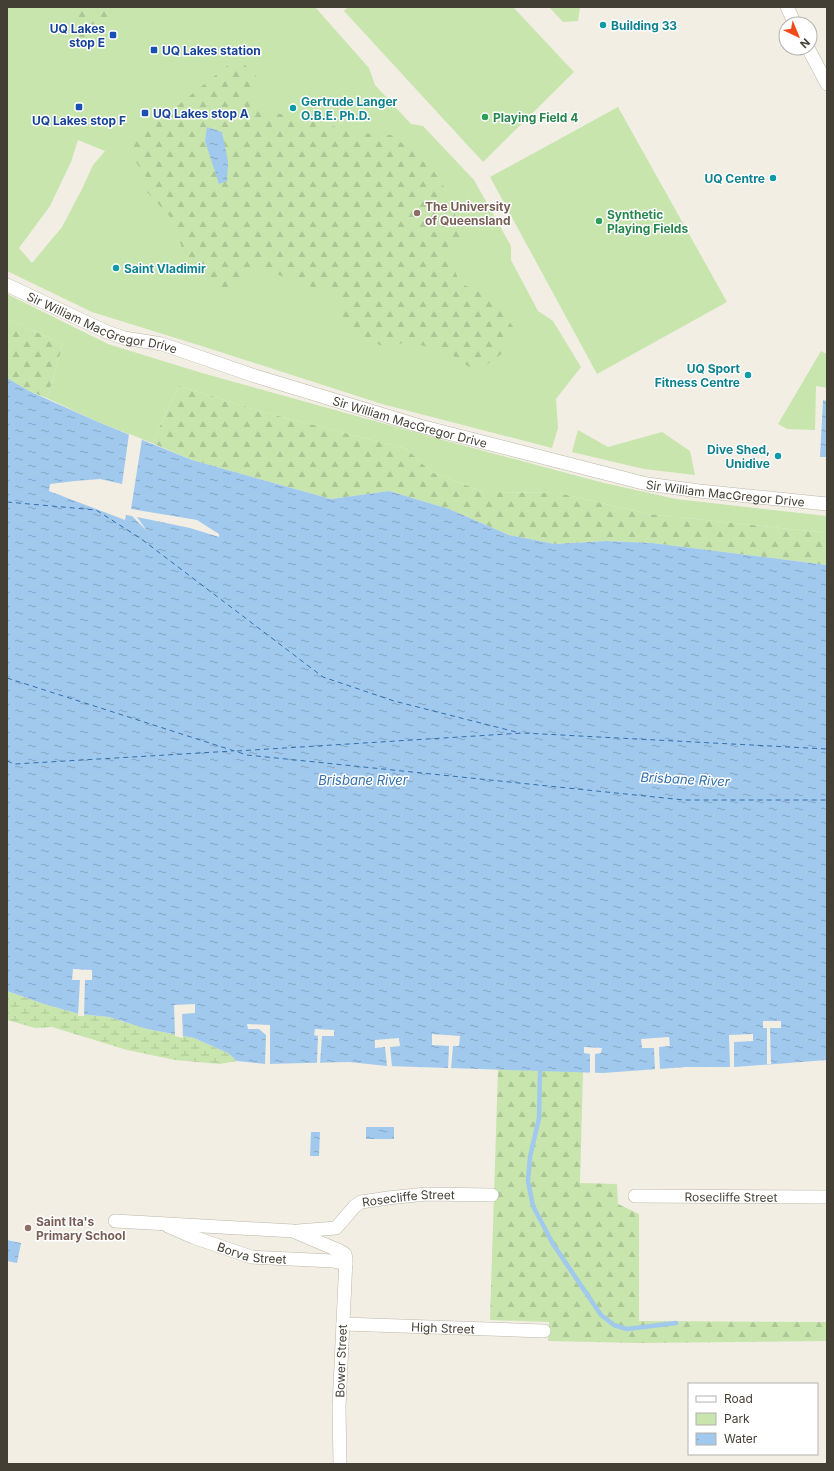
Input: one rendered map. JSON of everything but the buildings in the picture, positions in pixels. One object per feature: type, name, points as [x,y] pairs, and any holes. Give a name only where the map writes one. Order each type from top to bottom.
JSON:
[{"type":"street","points":[[812,56],[827,84]]},
{"type":"street","name":"Sir William MacGregor Drive","points":[[7,285],[107,332],[124,338],[162,344],[255,376],[434,429],[647,484],[699,491],[827,504]]},
{"type":"street","name":"Rosecliffe Street","points":[[336,1228],[355,1206],[362,1202],[426,1194],[492,1195]]},
{"type":"street","name":"Rosecliffe Street","points":[[635,1196],[827,1197]]},
{"type":"street","name":"Borva Street","points":[[115,1221],[293,1231],[336,1228]]},
{"type":"street","name":"Borva Street","points":[[163,1223],[193,1237],[249,1256],[346,1261],[345,1254],[342,1252],[293,1231]]},
{"type":"street","name":"Bower Street","points":[[340,1464],[339,1407],[346,1261]]},
{"type":"street","name":"High Street","points":[[342,1324],[544,1331]]},
{"type":"green space","points":[[7,7],[315,7],[369,68],[375,85],[411,124],[423,126],[474,180],[511,246],[511,260],[538,311],[553,321],[581,367],[556,399],[558,428],[552,448],[382,404],[92,312],[7,271]],"holes":[[[78,140],[105,151],[93,165],[62,227],[32,263],[19,248],[50,206],[71,162]]]},
{"type":"green space","points":[[70,7],[107,7],[109,17],[81,40],[72,17]]},
{"type":"green space","name":"Playing Field 4","points":[[348,7],[513,7],[574,72],[483,162],[344,11]]},
{"type":"green space","points":[[549,7],[580,7],[578,21],[563,22]]},
{"type":"green space","points":[[237,58],[256,75],[252,95],[268,111],[362,133],[391,135],[413,151],[436,174],[456,207],[455,214],[461,241],[450,259],[460,283],[492,298],[514,328],[506,351],[476,372],[448,352],[408,342],[385,347],[349,333],[336,296],[254,266],[233,289],[212,289],[182,248],[172,219],[147,192],[150,183],[126,147]]},
{"type":"green space","points":[[618,107],[727,302],[597,374],[490,177]]},
{"type":"green space","points":[[7,294],[108,344],[202,373],[600,482],[676,499],[827,516],[827,533],[648,514],[559,493],[484,492],[431,472],[407,449],[263,412],[179,386],[152,443],[98,422],[47,398],[63,344],[7,319]]},
{"type":"green space","points":[[7,319],[63,344],[47,398],[29,391],[7,378]]},
{"type":"green space","points":[[821,351],[827,354],[827,388],[816,386],[815,430],[787,429],[778,424]]},
{"type":"green space","points":[[179,386],[263,412],[407,449],[431,472],[484,492],[559,493],[648,514],[827,533],[827,565],[652,543],[606,541],[555,544],[509,535],[449,509],[389,491],[331,499],[192,460],[152,443]]},
{"type":"green space","points":[[578,430],[608,447],[662,432],[690,451],[695,475],[644,469],[572,452]]},
{"type":"green space","points":[[7,991],[79,1014],[109,1017],[147,1029],[194,1038],[228,1053],[237,1061],[220,1064],[175,1060],[127,1050],[52,1027],[35,1028],[7,1020]]},
{"type":"green space","points":[[498,1069],[583,1072],[580,1183],[617,1184],[618,1204],[639,1214],[639,1321],[827,1322],[827,1341],[638,1343],[548,1341],[549,1322],[490,1320]]},
{"type":"water","points":[[207,127],[222,132],[228,161],[227,181],[219,184],[205,141]]},
{"type":"water","name":"Brisbane River","points":[[7,378],[29,391],[98,422],[192,460],[331,499],[389,491],[449,509],[509,535],[555,544],[606,541],[652,543],[827,565],[827,1060],[734,1067],[686,1067],[603,1073],[387,1066],[349,1062],[265,1064],[237,1061],[228,1053],[194,1038],[147,1029],[109,1017],[79,1014],[7,991]]},
{"type":"water","points":[[823,400],[827,401],[827,457],[820,457]]},
{"type":"water","points":[[366,1127],[394,1127],[394,1139],[366,1139]]},
{"type":"water","points":[[311,1132],[320,1132],[319,1156],[310,1156]]},
{"type":"water","points":[[7,1240],[21,1243],[17,1263],[7,1261]]},
{"type":"pier","points":[[129,434],[142,439],[131,509],[197,520],[219,534],[219,537],[190,528],[137,517],[147,531],[132,516],[126,515],[125,520],[49,491],[50,484],[75,481],[100,479],[122,484]]},
{"type":"pier","points":[[73,969],[92,970],[92,980],[85,980],[84,1016],[78,1016],[80,980],[72,980]]},
{"type":"pier","points":[[195,1004],[195,1013],[182,1014],[183,1038],[175,1036],[174,1005]]},
{"type":"pier","points":[[763,1021],[781,1021],[781,1028],[770,1028],[771,1064],[767,1064],[767,1028],[763,1028]]},
{"type":"pier","points":[[247,1024],[270,1025],[270,1064],[265,1064],[266,1035],[259,1029],[248,1029]]},
{"type":"pier","points":[[315,1029],[334,1030],[334,1036],[322,1036],[320,1063],[317,1063],[318,1036],[314,1035]]},
{"type":"pier","points":[[432,1034],[460,1036],[459,1046],[453,1046],[451,1069],[448,1069],[449,1046],[432,1045]]},
{"type":"pier","points":[[753,1034],[753,1041],[734,1042],[734,1067],[730,1067],[729,1035]]},
{"type":"pier","points":[[669,1037],[670,1046],[659,1047],[660,1070],[655,1070],[654,1048],[642,1048],[641,1039]]},
{"type":"pier","points":[[399,1038],[400,1046],[390,1047],[392,1066],[387,1066],[385,1047],[375,1048],[375,1040]]},
{"type":"pier","points":[[584,1047],[602,1048],[601,1053],[595,1054],[595,1073],[590,1073],[590,1054],[584,1053]]},
{"type":"waterway","points":[[540,1071],[539,1118],[530,1157],[528,1181],[533,1206],[553,1244],[601,1315],[614,1325],[627,1329],[676,1323]]},
{"type":"ferry route","points":[[7,502],[96,510],[140,538],[323,677],[394,701],[520,733]]},
{"type":"ferry route","points":[[7,678],[247,755],[684,800],[827,800]]},
{"type":"ferry route","points":[[237,751],[523,733],[827,749]]},
{"type":"ferry route","points":[[7,761],[15,764],[233,751]]},
{"type":"place","name":"Building 33","points":[[603,25]]},
{"type":"place","name":"UQ Lakes stop E","points":[[113,35]]},
{"type":"place","name":"UQ Lakes station","points":[[154,50]]},
{"type":"place","name":"UQ Lakes stop F","points":[[79,107]]},
{"type":"place","name":"Gertrude Langer O.B.E. Ph.D.","points":[[293,108]]},
{"type":"place","name":"UQ Lakes stop A","points":[[145,113]]},
{"type":"place","name":"Playing Field 4","points":[[485,117]]},
{"type":"place","name":"UQ Centre","points":[[773,178]]},
{"type":"place","name":"The University of Queensland","points":[[417,213]]},
{"type":"place","name":"Synthetic Playing Fields","points":[[599,221]]},
{"type":"place","name":"Saint Vladimir","points":[[116,268]]},
{"type":"place","name":"UQ Sport Fitness Centre","points":[[748,375]]},
{"type":"place","name":"Dive Shed, Unidive","points":[[778,456]]},
{"type":"place","name":"Saint Ita's Primary School","points":[[28,1228]]}]
